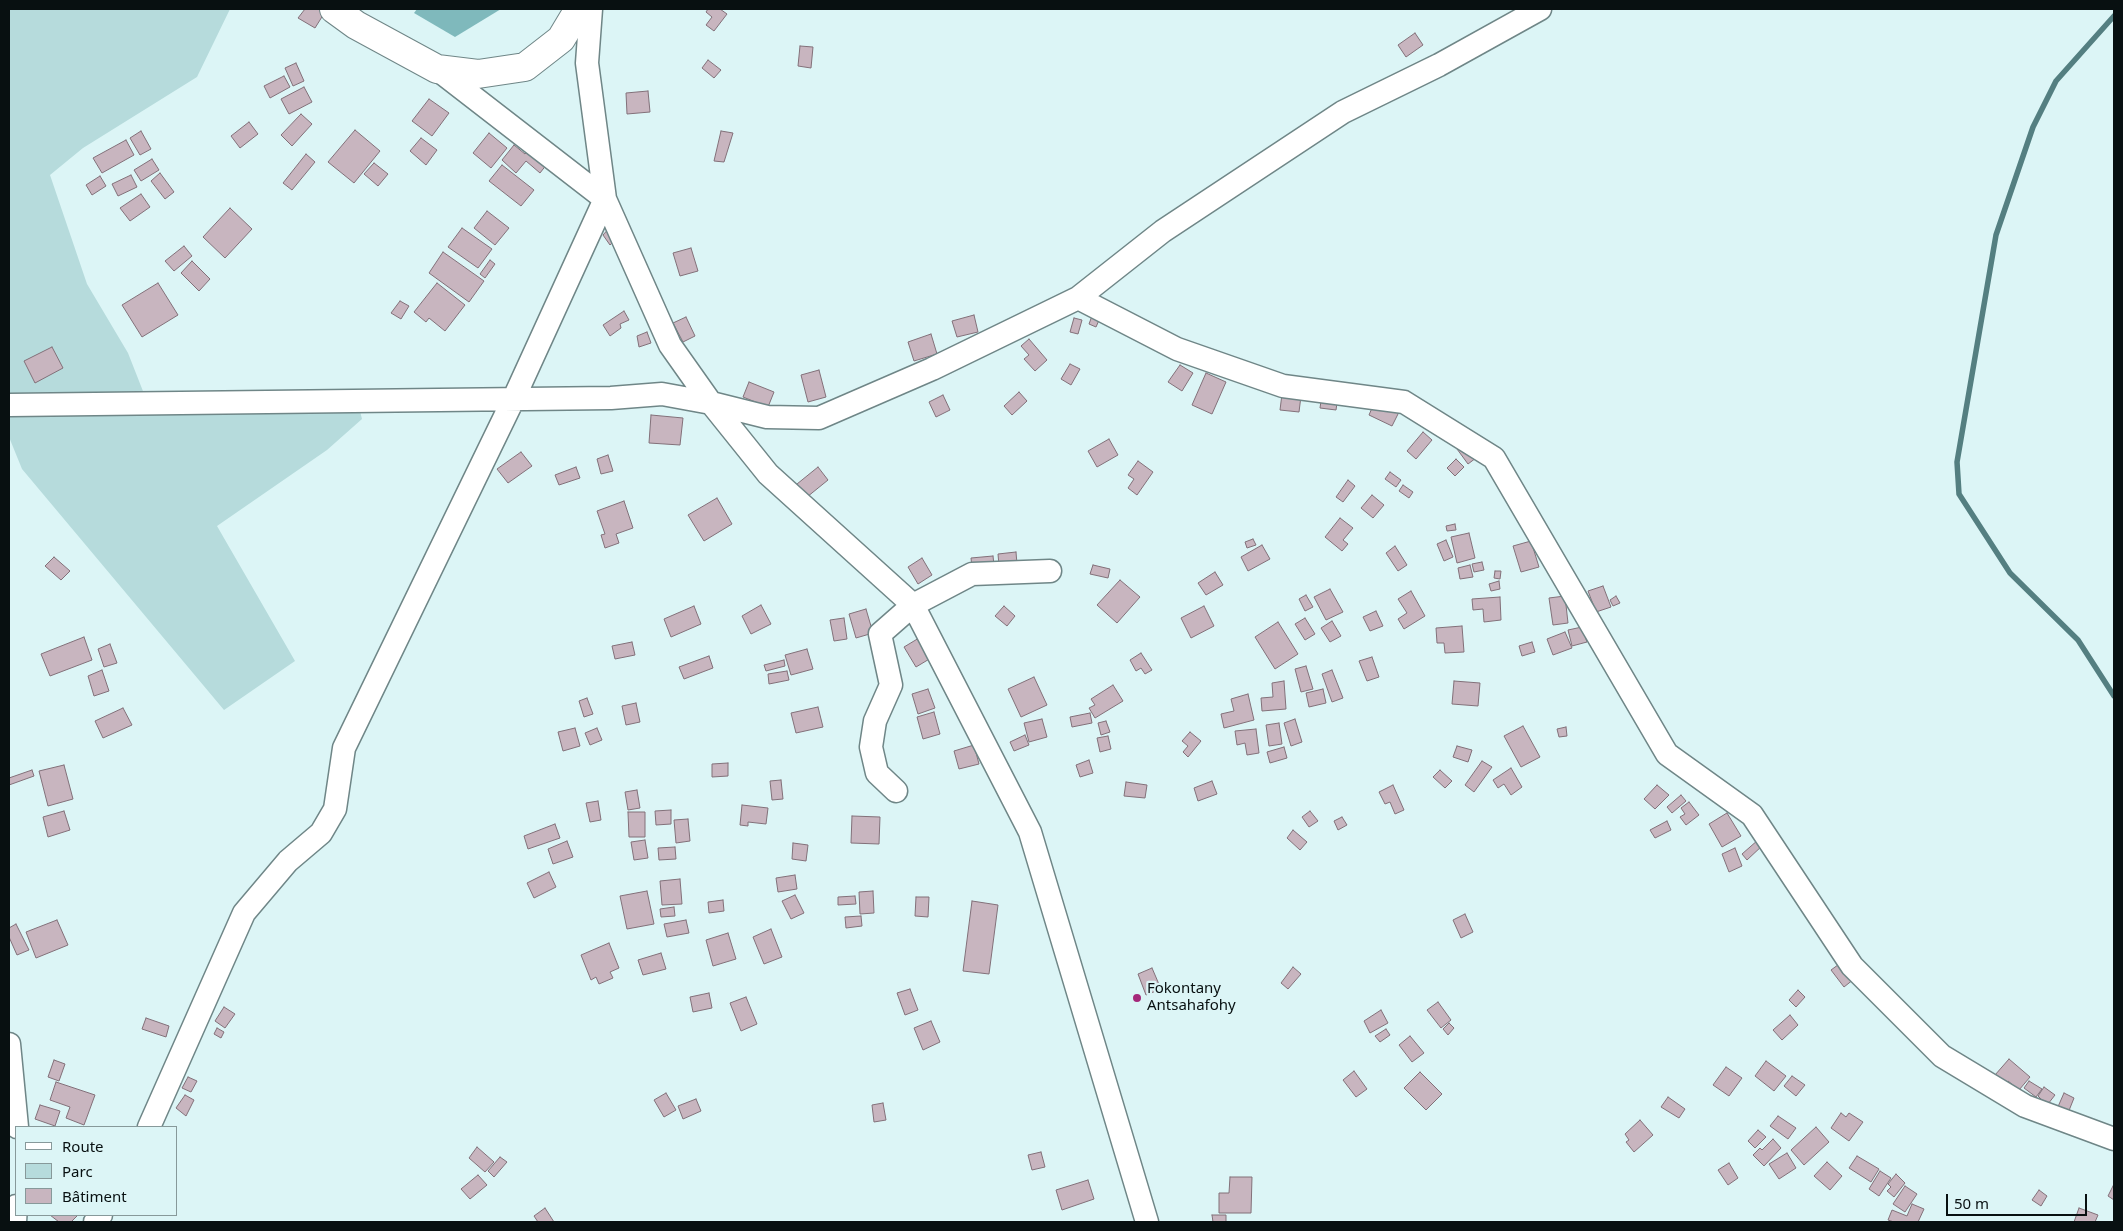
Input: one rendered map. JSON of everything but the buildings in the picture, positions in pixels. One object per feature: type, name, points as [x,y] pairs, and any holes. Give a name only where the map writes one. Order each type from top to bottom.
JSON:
[{"type":"street","points":[[334,9],[356,25],[437,69],[605,199]]},
{"type":"street","points":[[437,69],[478,74],[524,67],[561,39],[579,9]]},
{"type":"street","points":[[591,9],[587,63],[605,199],[670,345],[710,403],[768,474],[913,605],[1030,832],[1147,1222]]},
{"type":"street","points":[[9,405],[611,398],[662,394],[767,417],[819,418],[932,368],[1078,298],[1163,231],[1342,112],[1439,65],[1540,9]]},
{"type":"street","points":[[149,1126],[244,913],[288,861],[321,833],[335,809],[344,748],[514,398],[605,199]]},
{"type":"street","points":[[1078,298],[1177,350],[1283,386],[1404,402],[1494,458],[1667,754],[1752,816],[1852,966],[1942,1056],[2024,1106],[2114,1138]]},
{"type":"street","points":[[896,791],[877,773],[871,747],[875,721],[891,685],[880,634],[913,605],[972,574],[1050,571]]},
{"type":"street","points":[[9,1044],[17,1126]]},
{"type":"green space","points":[[9,9],[230,9],[197,77],[83,148],[50,175],[87,284],[128,353],[150,409],[359,407],[362,419],[327,450],[217,526],[295,661],[224,710],[22,469],[9,437]]},
{"type":"shaded area","points":[[417,9],[501,9],[455,37],[414,13]]},
{"type":"waterway","points":[[2114,16],[2056,81],[2033,127],[1996,235],[1957,462],[1959,494],[2010,573],[2078,640],[2114,696]]},
{"type":"place","name":"Fokontany Antsahafohy","points":[[1137,998]]}]
